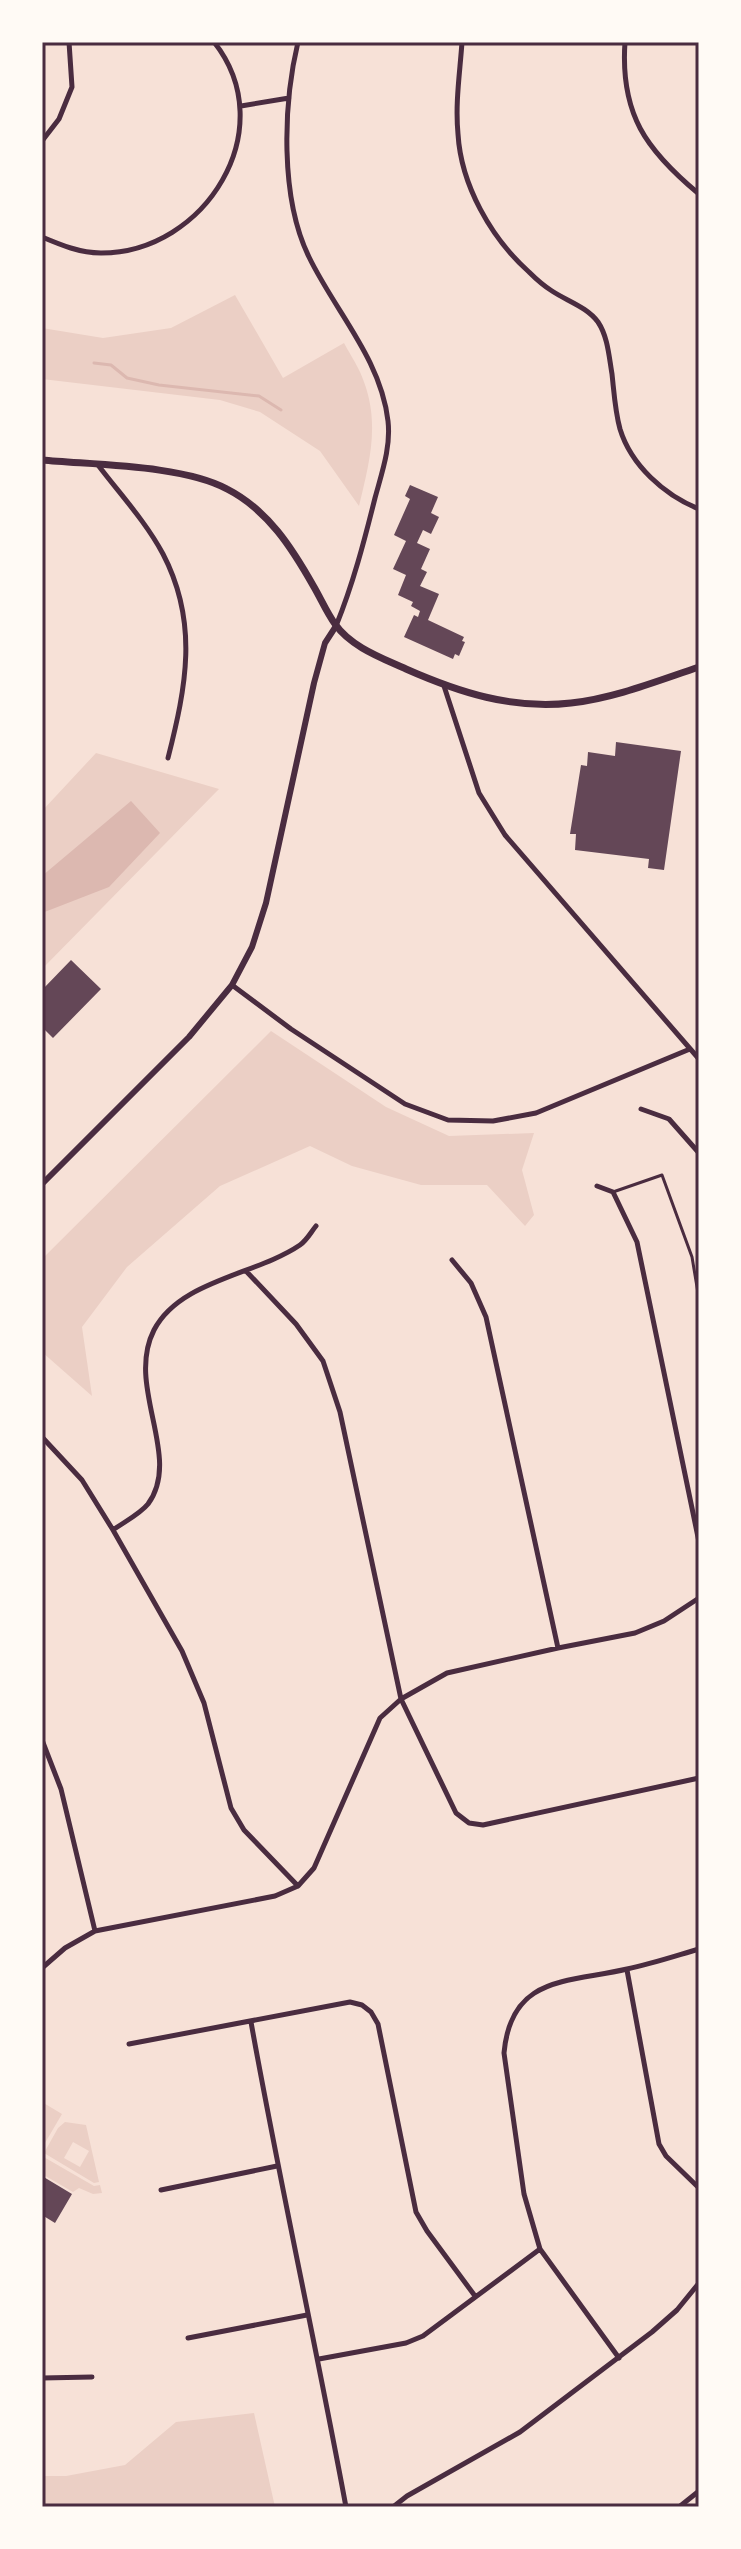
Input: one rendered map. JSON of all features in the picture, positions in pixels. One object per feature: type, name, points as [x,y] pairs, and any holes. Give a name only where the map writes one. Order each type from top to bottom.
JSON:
[{"type":"main road","points":[[42,460],[174,473],[209,480],[246,501],[276,527],[336,626],[354,642],[377,656],[444,686],[518,703],[569,704],[640,687],[699,667]]},
{"type":"street","points":[[42,141],[59,119],[72,87],[69,42]]},
{"type":"street","points":[[42,237],[84,252],[136,249],[170,234],[201,210],[225,178],[238,133],[241,106],[227,62],[214,42]]},
{"type":"street","points":[[42,1184],[189,1037],[232,985],[252,947],[266,903],[314,683],[325,643],[336,626],[351,587],[385,459],[389,439],[382,391],[366,356],[309,257],[296,225],[290,191],[289,98],[298,42]]},
{"type":"street","points":[[462,42],[458,135],[468,183],[478,204],[505,247],[526,270],[549,290],[586,310],[597,320],[605,335],[618,418],[627,444],[641,467],[661,487],[682,502],[699,509]]},
{"type":"street","points":[[625,42],[625,86],[636,120],[652,149],[670,170],[699,194]]},
{"type":"street","points":[[241,106],[289,98]]},
{"type":"street","points":[[98,465],[149,531],[164,555],[176,584],[182,611],[187,668],[182,704],[168,758]]},
{"type":"street","points":[[444,686],[479,793],[505,835],[699,1059]]},
{"type":"street","points":[[232,985],[291,1029],[405,1104],[448,1120],[493,1121],[536,1113],[690,1049]]},
{"type":"street","points":[[641,1109],[669,1119],[699,1153]]},
{"type":"street","points":[[597,1186],[613,1192],[637,1242],[699,1542]]},
{"type":"street","points":[[113,1530],[147,1505],[157,1484],[160,1458],[144,1379],[145,1352],[155,1329],[180,1299],[302,1244],[316,1226]]},
{"type":"street","points":[[452,1260],[471,1283],[486,1317],[558,1648]]},
{"type":"street","points":[[246,1271],[296,1324],[323,1361],[340,1412],[401,1699],[456,1813],[469,1823],[483,1825],[699,1778]]},
{"type":"street","points":[[42,1437],[82,1480],[182,1651],[204,1703],[231,1808],[244,1830],[298,1886]]},
{"type":"street","points":[[42,1968],[65,1948],[95,1931],[275,1896],[298,1886],[314,1868],[380,1718],[401,1699],[447,1673],[635,1633],[664,1621],[699,1598]]},
{"type":"street","points":[[42,1740],[61,1789],[95,1931]]},
{"type":"street","points":[[619,2358],[540,2249],[524,2194],[506,2069],[504,2053],[508,2026],[517,2008],[528,1996],[543,1987],[627,1970],[699,1949]]},
{"type":"street","points":[[627,1970],[659,2144],[666,2156],[699,2188]]},
{"type":"street","points":[[129,2044],[307,2009],[350,2002],[362,2005],[378,2024],[416,2212],[475,2296]]},
{"type":"street","points":[[251,2022],[346,2507]]},
{"type":"street","points":[[161,2190],[277,2166]]},
{"type":"street","points":[[319,2359],[415,2339],[540,2249]]},
{"type":"street","points":[[393,2507],[520,2432],[677,2310],[699,2283]]},
{"type":"street","points":[[188,2338],[307,2315]]},
{"type":"street","points":[[42,2378],[92,2377]]},
{"type":"street","points":[[679,2507],[699,2491]]},
{"type":"lane","points":[[613,1192],[662,1175],[692,1257],[699,1299]]},
{"type":"shaded area","points":[[235,295],[283,378],[344,343],[362,377],[371,414],[371,444],[359,506],[320,451],[260,412],[220,400],[42,379],[42,328],[103,338],[171,328]]},
{"type":"shaded area","points":[[96,753],[219,789],[42,969],[42,811]]},
{"type":"shaded area","points":[[131,801],[160,833],[109,887],[42,913],[42,876]]},
{"type":"shaded area","points":[[271,1031],[386,1107],[449,1136],[534,1133],[522,1170],[534,1215],[525,1226],[487,1185],[421,1185],[352,1166],[310,1146],[220,1186],[127,1267],[82,1327],[92,1396],[42,1352],[42,1259]]},
{"type":"shaded area","points":[[42,2102],[62,2114],[42,2148]]},
{"type":"shaded area","points":[[65,2122],[86,2125],[99,2182],[94,2183],[44,2153],[58,2128]],"holes":[[[73,2142],[89,2151],[80,2167],[64,2158]]]},
{"type":"shaded area","points":[[42,2156],[94,2186],[100,2185],[102,2193],[93,2194],[79,2188],[73,2192],[42,2174]]},
{"type":"shaded area","points":[[254,2413],[275,2507],[42,2507],[42,2476],[66,2476],[125,2465],[176,2422]]},
{"type":"building","points":[[410,485],[438,497],[431,513],[439,517],[431,534],[423,530],[417,543],[430,549],[421,569],[427,572],[420,586],[439,594],[428,620],[464,637],[459,656],[455,654],[453,659],[404,637],[414,615],[418,617],[420,611],[411,606],[413,602],[398,595],[406,575],[393,569],[406,541],[394,535],[410,499],[405,496]]},
{"type":"building","points":[[616,742],[681,751],[664,870],[648,868],[649,859],[575,850],[576,834],[570,834],[581,765],[587,766],[588,752],[615,756]]},
{"type":"building","points":[[71,960],[101,989],[53,1038],[42,1027],[42,990]]},
{"type":"building","points":[[42,2176],[72,2194],[55,2223],[42,2215]]},
{"type":"waterway","points":[[94,363],[111,365],[127,378],[159,385],[259,396],[281,410]]}]
